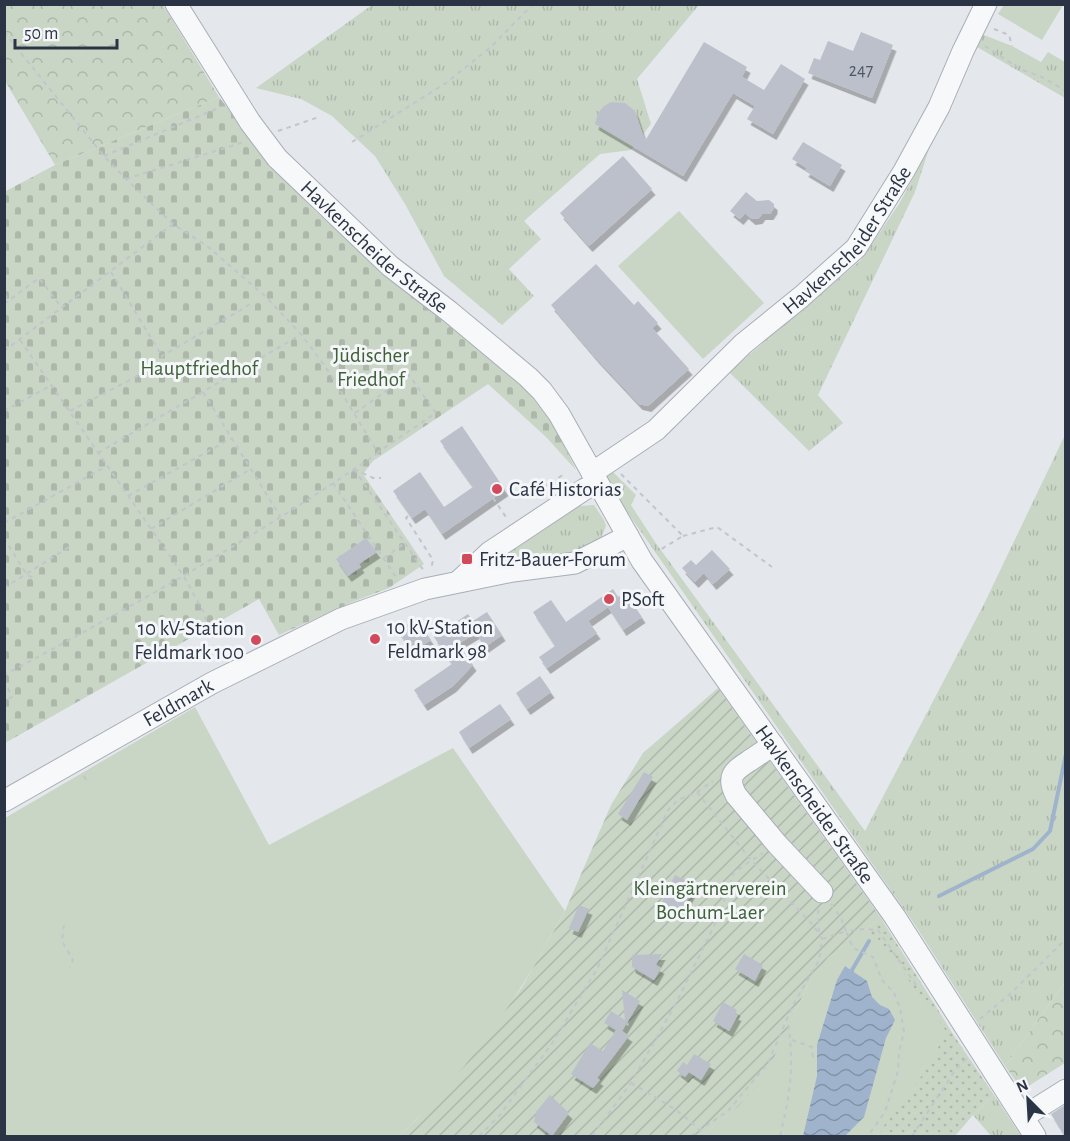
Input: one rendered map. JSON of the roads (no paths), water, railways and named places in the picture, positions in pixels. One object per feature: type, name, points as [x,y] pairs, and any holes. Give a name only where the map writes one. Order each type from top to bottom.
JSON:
[{"type":"street","name":"Havkenscheider Straße","points":[[176,4],[237,101],[250,131],[390,266],[450,312],[535,384],[559,414],[599,473],[642,561],[895,917],[1035,1137]]},
{"type":"street","name":"Havkenscheider Straße","points":[[599,473],[656,430],[743,344],[856,248],[904,171],[939,107],[978,21]]},
{"type":"street","name":"Feldmark","points":[[459,581],[490,552],[585,489],[599,473]]},
{"type":"street","name":"Feldmark","points":[[4,801],[212,682],[340,619],[421,587],[575,563],[628,536]]},
{"type":"street","points":[[773,745],[736,768],[732,774],[733,789],[777,844],[825,896]]},
{"type":"street","points":[[1023,1117],[1065,1090]]},
{"type":"water","points":[[845,966],[867,981],[872,997],[880,1005],[889,1009],[895,1020],[886,1038],[864,1117],[845,1136],[803,1136],[817,1076],[817,1045],[837,980]]},
{"type":"waterway","points":[[939,896],[1033,849],[1050,831],[1066,754]]},
{"type":"waterway","points":[[852,975],[852,970],[869,941]]},
{"type":"place","name":"Café Historias","points":[[497,489]]},
{"type":"place","name":"Fritz-Bauer-Forum","points":[[467,559]]},
{"type":"place","name":"PSoft","points":[[609,599]]},
{"type":"place","name":"10 kV-Station Feldmark 98","points":[[375,639]]},
{"type":"place","name":"10 kV-Station Feldmark 100","points":[[256,640]]},
{"type":"park label","name":"Jüdischer Friedhof","points":[[371,367]]},
{"type":"park label","name":"Hauptfriedhof","points":[[199,368]]},
{"type":"park label","name":"Kleingärtnerverein Bochum-Laer","points":[[710,900]]}]
